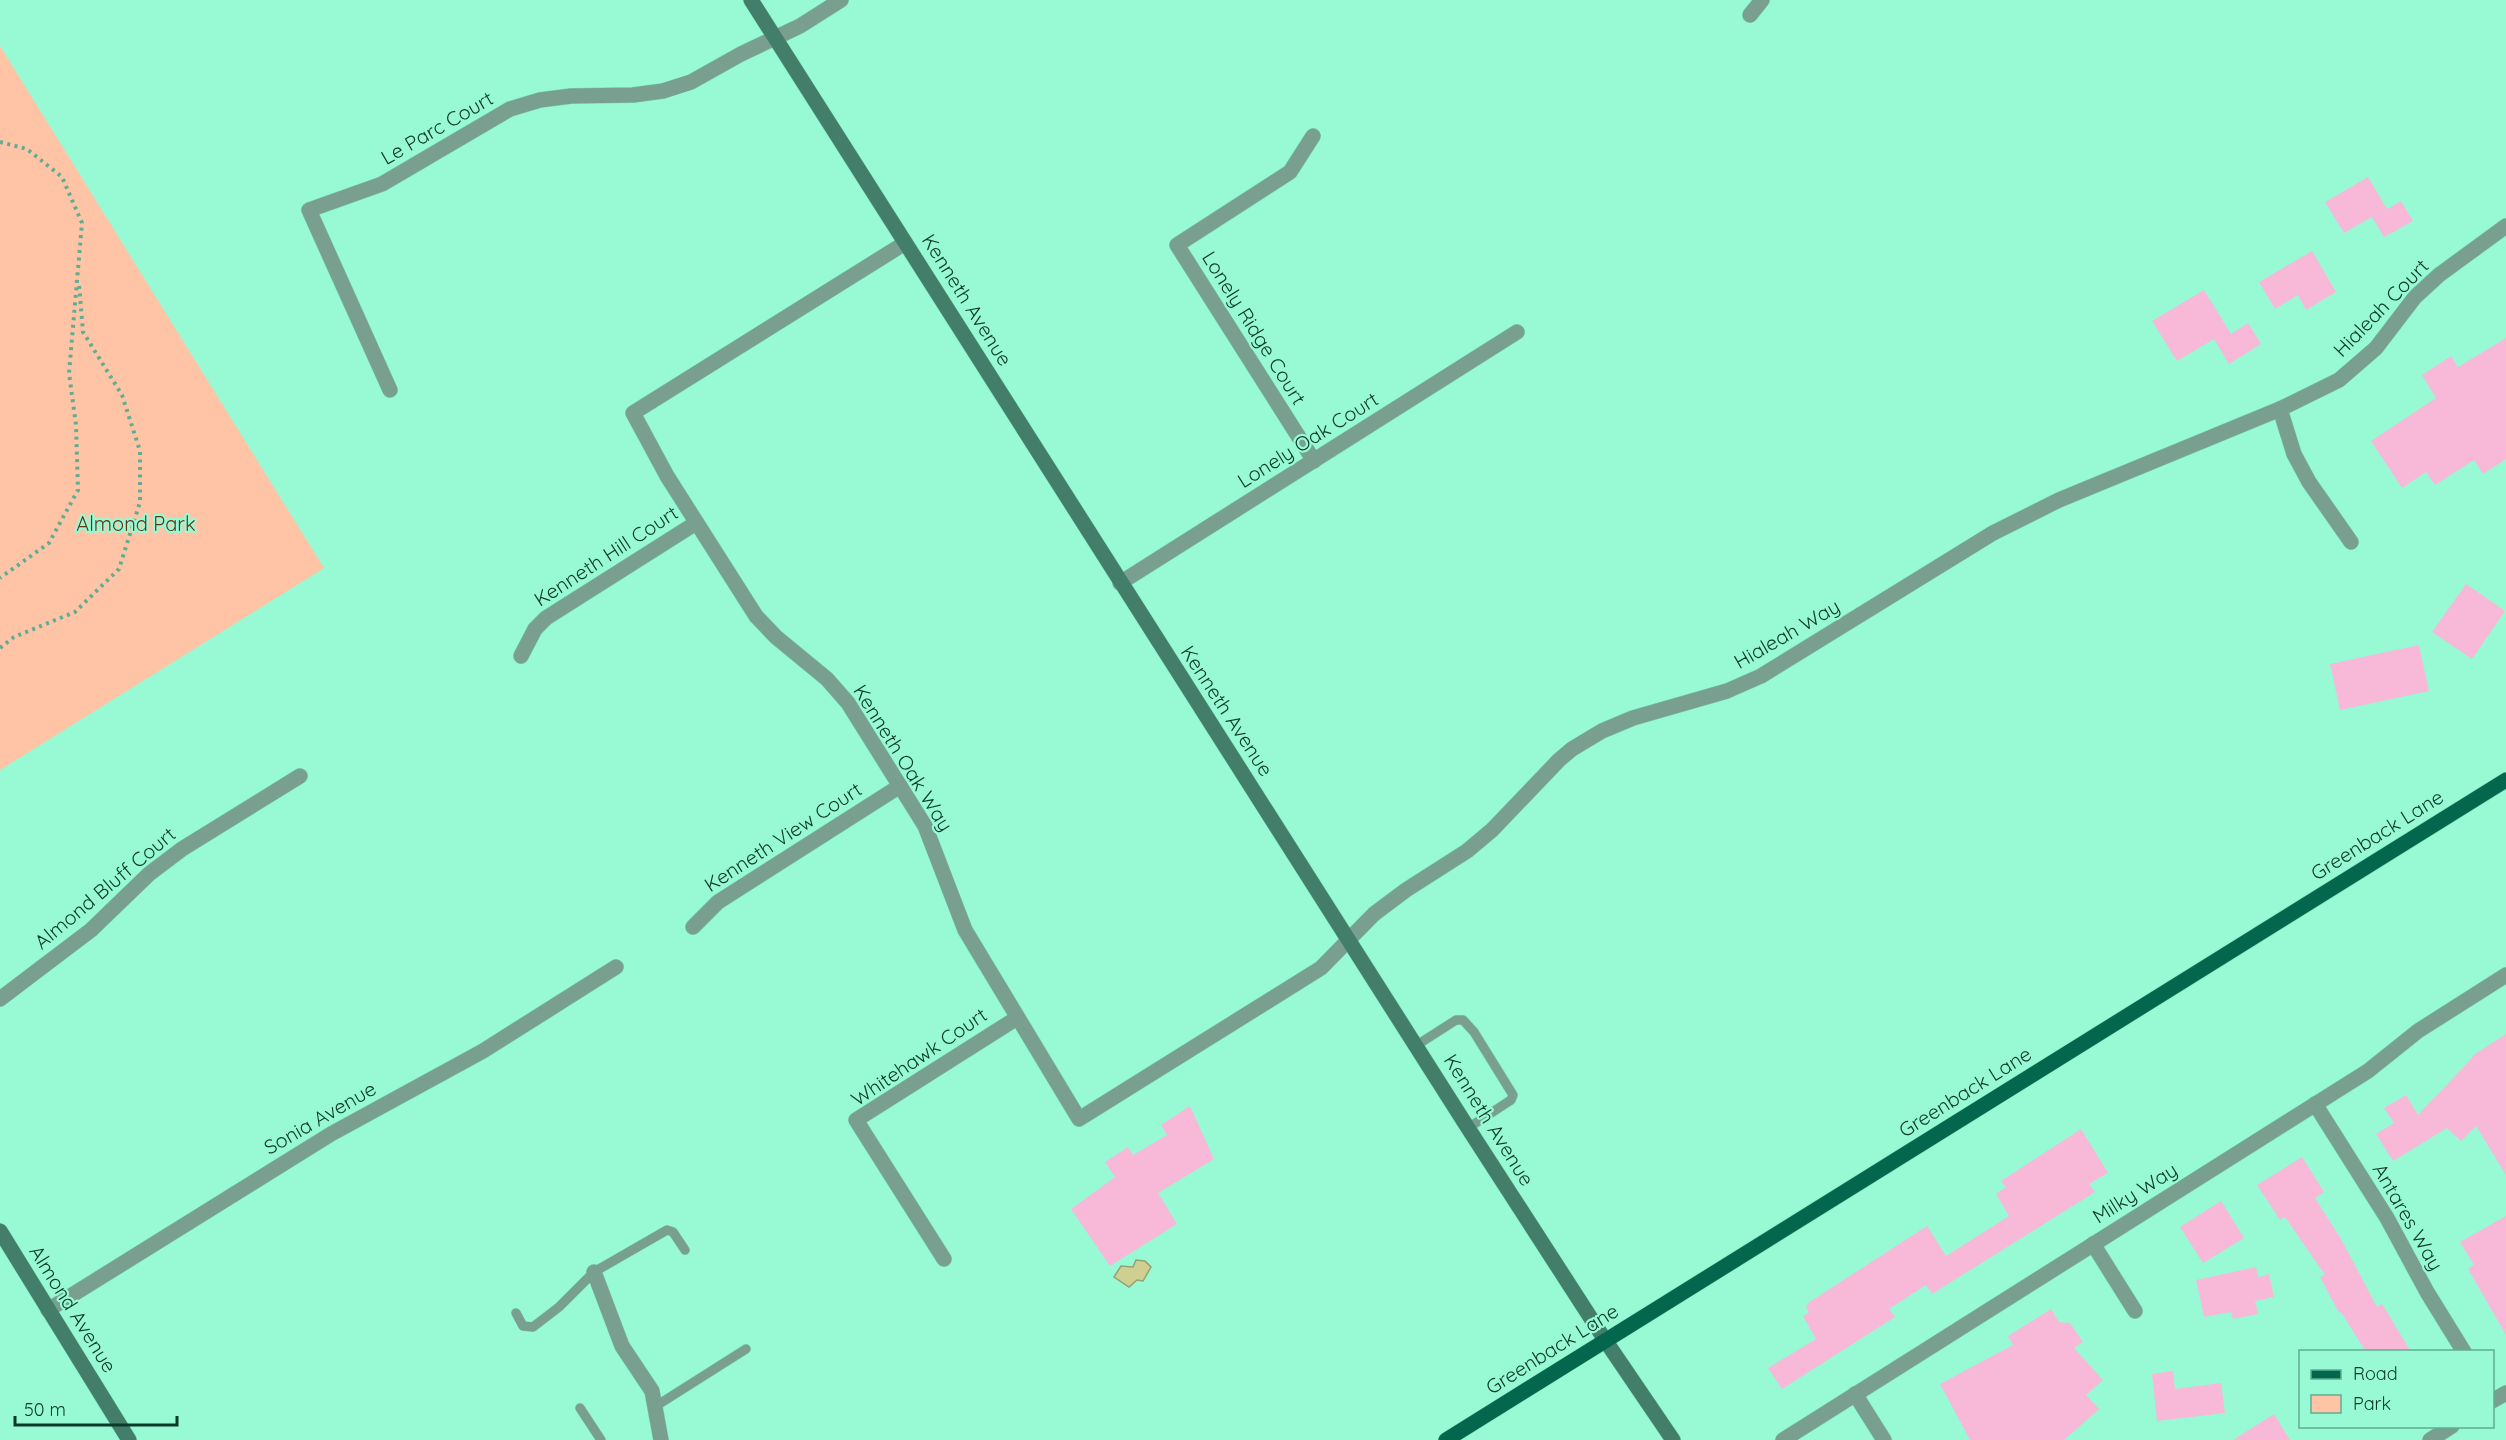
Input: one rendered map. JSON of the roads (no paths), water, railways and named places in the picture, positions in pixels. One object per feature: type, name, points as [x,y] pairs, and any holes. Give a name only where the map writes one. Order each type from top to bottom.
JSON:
[{"type":"main road","name":"Kenneth Avenue","points":[[751,0],[1468,1128],[1605,1340],[1673,1440]]},
{"type":"main road","name":"Greenback Lane","points":[[1446,1440],[2506,780]]},
{"type":"main road","name":"Almond Avenue","points":[[0,1231],[129,1440]]},
{"type":"street","points":[[775,38],[800,26],[841,0]]},
{"type":"street","points":[[1750,15],[1762,0]]},
{"type":"street","name":"Le Parc Court","points":[[390,390],[309,210],[382,184],[510,109],[540,100],[572,96],[633,95],[663,91],[691,82],[775,38]]},
{"type":"street","name":"Lonely Ridge Court","points":[[1313,136],[1290,172],[1177,245],[1314,461]]},
{"type":"street","name":"Hialeah Court","points":[[2280,409],[2340,380],[2365,360],[2415,297],[2439,275],[2506,226]]},
{"type":"street","name":"Kenneth Oak Way","points":[[905,243],[633,413],[667,476],[696,523],[756,616],[776,638],[827,679],[848,703],[929,836],[965,930],[1079,1119],[1321,968],[1348,940]]},
{"type":"street","name":"Lonely Oak Court","points":[[1120,583],[1517,332]]},
{"type":"street","points":[[2280,409],[2294,454],[2309,482],[2351,542]]},
{"type":"street","name":"Hialeah Way","points":[[1348,940],[1374,914],[1406,890],[1467,851],[1492,830],[1559,760],[1602,731],[1634,718],[1727,691],[1761,676],[2003,528],[2059,500],[2280,409]]},
{"type":"street","name":"Kenneth Hill Court","points":[[521,656],[535,629],[546,618],[696,523]]},
{"type":"street","name":"Almond Bluff Court","points":[[0,999],[91,930],[149,874],[182,849],[300,776]]},
{"type":"street","name":"Kenneth View Court","points":[[693,927],[718,902],[900,786]]},
{"type":"street","name":"Sonia Avenue","points":[[48,1310],[331,1134],[483,1052],[616,967]]},
{"type":"street","name":"Milky Way","points":[[1782,1440],[2368,1071],[2418,1031],[2506,975]]},
{"type":"street","name":"Whitehawk Court","points":[[944,1258],[856,1120],[1017,1018]]},
{"type":"street","name":"Antares Way","points":[[2315,1104],[2387,1218],[2462,1350]]},
{"type":"street","points":[[2093,1244],[2135,1311]]},
{"type":"street","points":[[594,1272],[622,1346],[652,1391],[661,1440]]},
{"type":"street","points":[[1856,1394],[1884,1440]]},
{"type":"street","points":[[2430,1440],[2449,1428]]},
{"type":"lane","points":[[1416,1045],[1456,1020],[1463,1020],[1513,1095],[1511,1100],[1468,1128]]},
{"type":"lane","points":[[516,1313],[523,1326],[533,1327],[559,1307],[594,1272],[667,1230],[673,1232],[685,1250]]},
{"type":"lane","points":[[656,1406],[746,1349]]},
{"type":"lane","points":[[580,1408],[601,1440]]},
{"type":"park label","name":"Almond Park","points":[[136,524]]}]
